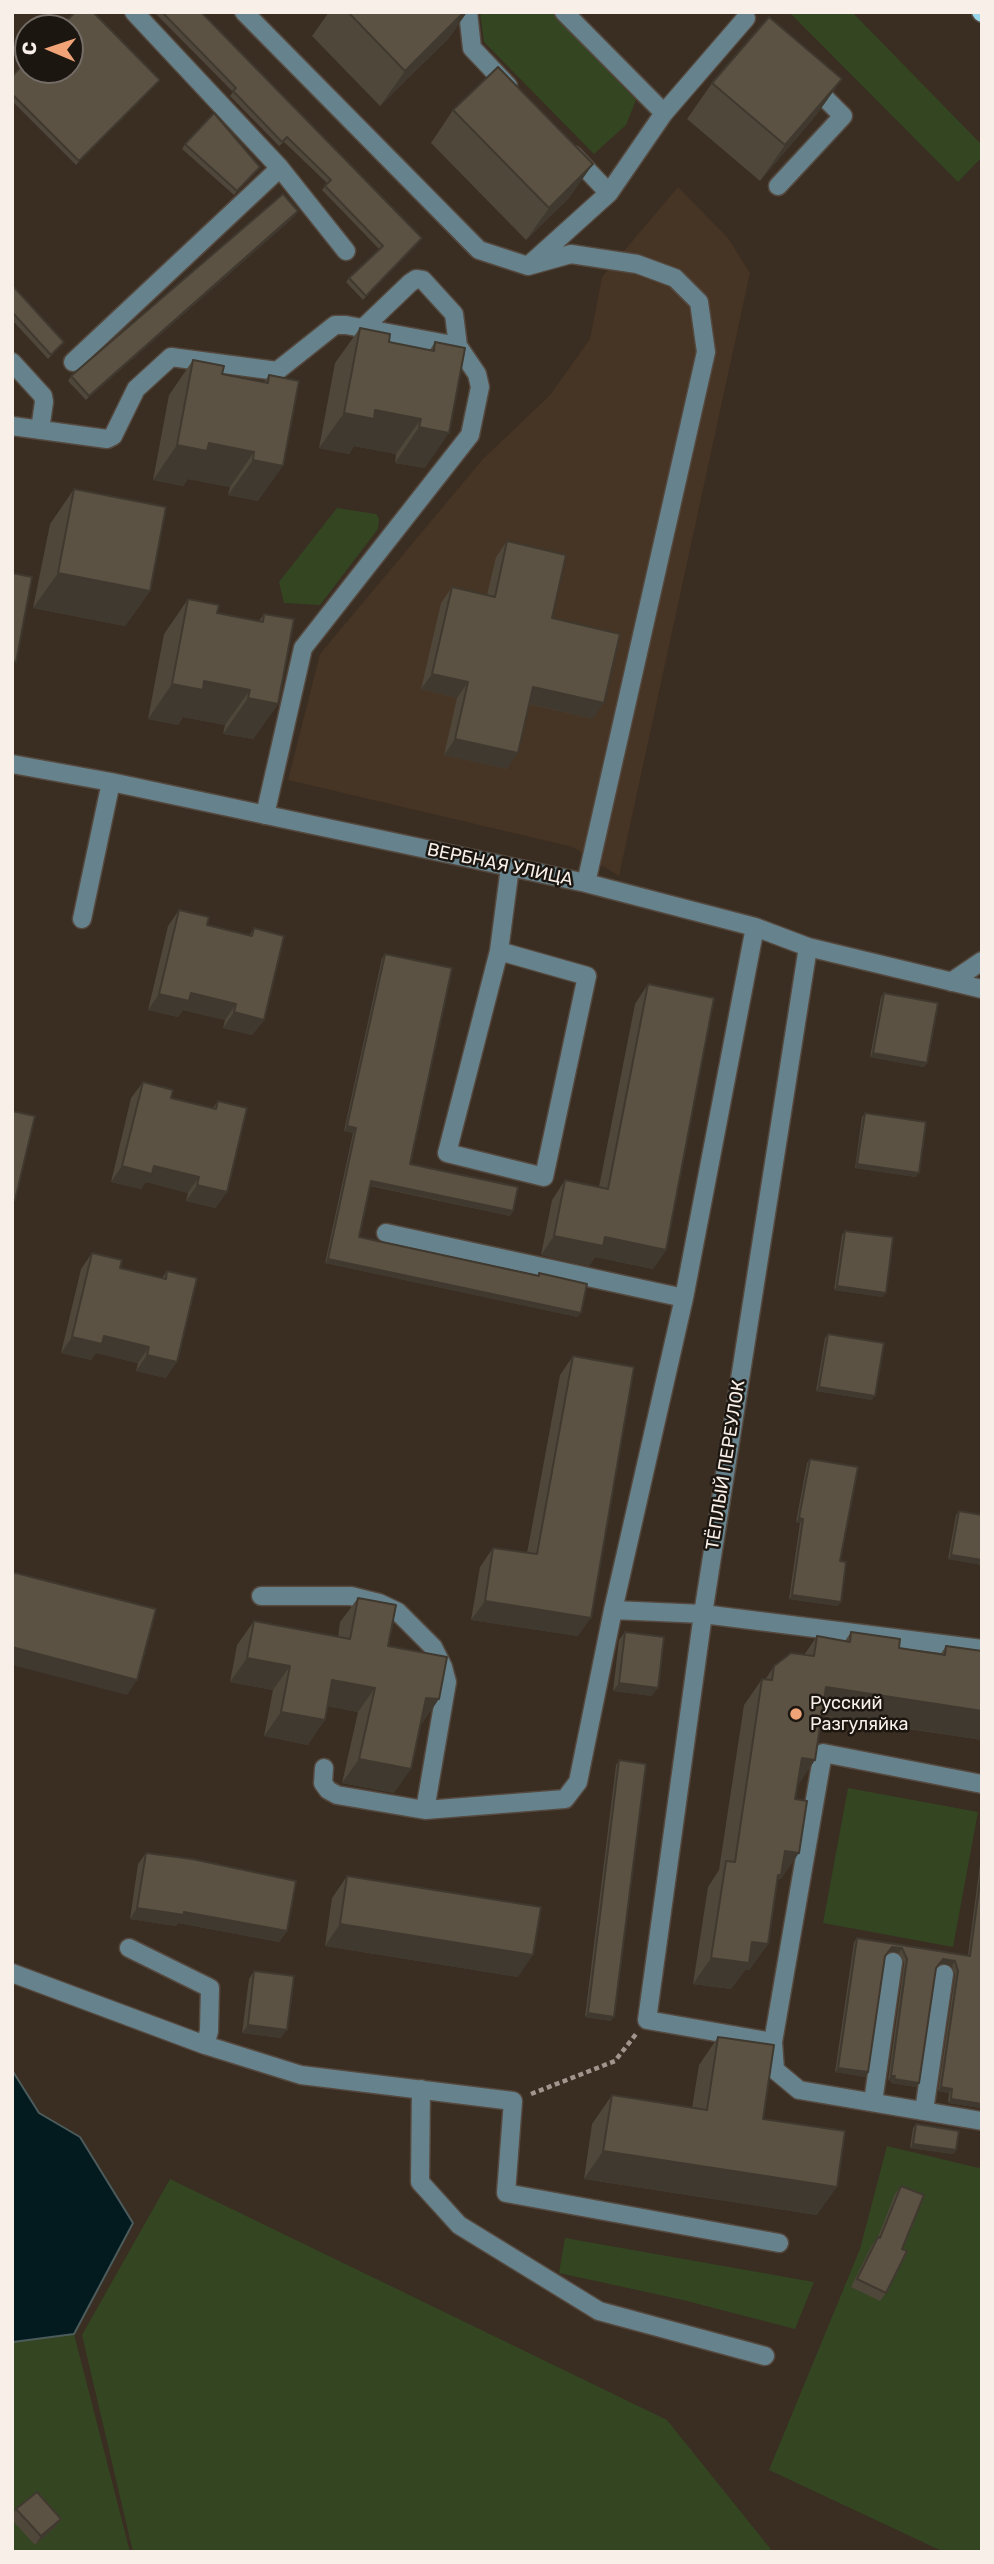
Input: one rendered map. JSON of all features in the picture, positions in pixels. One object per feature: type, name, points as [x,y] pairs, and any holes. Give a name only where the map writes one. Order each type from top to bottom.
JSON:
[{"type":"street","points":[[134,12],[280,168],[346,251]]},
{"type":"street","points":[[244,12],[479,250],[528,266],[571,254],[637,264],[675,278],[699,302],[706,352],[586,884]]},
{"type":"street","points":[[468,12],[472,48],[518,96]]},
{"type":"street","points":[[564,12],[664,113]]},
{"type":"street","points":[[528,266],[610,193],[664,113],[748,19]]},
{"type":"street","points":[[778,186],[843,116],[804,77]]},
{"type":"street","points":[[564,145],[610,193]]},
{"type":"street","points":[[73,362],[280,168]]},
{"type":"street","points":[[265,815],[303,648],[470,435],[479,380],[458,346],[454,314],[423,280],[416,279],[410,283],[362,328]]},
{"type":"street","points":[[12,426],[107,439],[113,436],[136,389],[172,357],[276,371],[335,325],[458,346]]},
{"type":"street","points":[[12,362],[43,396],[40,430]]},
{"type":"street","name":"ВЕРБНАЯ УЛИЦА","points":[[12,764],[111,782],[586,884],[755,927],[808,947],[982,989]]},
{"type":"street","points":[[82,919],[111,782]]},
{"type":"street","points":[[499,951],[587,976],[544,1177],[447,1153],[499,951],[510,867]]},
{"type":"street","points":[[324,1768],[323,1783],[337,1796],[425,1810],[565,1799],[578,1782],[613,1610],[684,1298],[755,927]]},
{"type":"street","name":"ТЁПЛЫЙ ПЕРЕУЛОК","points":[[647,2020],[703,1614],[808,947]]},
{"type":"street","points":[[951,982],[982,961]]},
{"type":"street","points":[[386,1233],[684,1298]]},
{"type":"street","points":[[261,1596],[351,1596],[379,1603],[398,1612],[433,1647],[447,1682],[425,1810]]},
{"type":"street","points":[[613,1610],[703,1614],[982,1649]]},
{"type":"street","points":[[982,1784],[823,1753],[773,2042],[775,2070],[799,2090],[982,2121]]},
{"type":"street","points":[[129,1948],[210,1988],[209,2031],[205,2045]]},
{"type":"street","points":[[873,2102],[893,1962]]},
{"type":"street","points":[[12,1973],[205,2045],[302,2075],[513,2101],[506,2193],[779,2243]]},
{"type":"street","points":[[924,2110],[944,1974]]},
{"type":"street","points":[[647,2020],[773,2042]]},
{"type":"street","points":[[421,2089],[420,2182],[459,2225],[599,2311],[765,2356]]},
{"type":"path","points":[[513,2101],[615,2061],[647,2020]]},
{"type":"shaded area","points":[[678,187],[728,238],[750,273],[619,876],[573,847],[288,780],[320,654],[482,460],[550,395],[590,339],[602,277]]},
{"type":"green space","points":[[480,12],[552,12],[636,100],[626,125],[594,154],[484,42]]},
{"type":"green space","points":[[789,12],[852,12],[982,145],[982,157],[958,182]]},
{"type":"green space","points":[[337,508],[376,514],[379,518],[378,529],[320,605],[284,603],[279,582]]},
{"type":"green space","points":[[848,1788],[978,1812],[953,1947],[823,1923]]},
{"type":"green space","points":[[887,2146],[979,2168],[982,2165],[982,2552],[944,2552],[769,2470],[860,2249]]},
{"type":"green space","points":[[170,2179],[667,2420],[773,2552],[133,2552],[82,2335]]},
{"type":"green space","points":[[565,2238],[814,2282],[795,2329],[683,2300],[559,2273]]},
{"type":"green space","points":[[74,2334],[130,2552],[12,2552],[12,2342]]},
{"type":"water","points":[[12,2070],[39,2113],[80,2137],[133,2223],[74,2334],[13,2342]]},
{"type":"building","points":[[93,12],[160,80],[79,161],[12,94],[14,74],[14,84],[84,84],[84,14],[73,14]]},
{"type":"building","points":[[162,12],[201,12],[422,238],[366,296],[349,278],[383,246],[325,186],[331,180],[287,137],[282,142],[233,91],[236,88]]},
{"type":"building","points":[[348,12],[464,12],[405,71]]},
{"type":"building","points":[[769,17],[842,79],[785,145],[712,83]]},
{"type":"building","points":[[498,67],[593,164],[549,208],[453,110]]},
{"type":"building","points":[[214,113],[260,167],[237,191],[185,144]]},
{"type":"building","points":[[283,194],[298,211],[89,396],[71,376]]},
{"type":"building","points":[[12,285],[64,342],[51,355],[12,312]]},
{"type":"building","points":[[360,328],[390,334],[389,342],[434,351],[435,342],[465,348],[449,433],[419,427],[421,419],[375,410],[374,419],[344,413]]},
{"type":"building","points":[[193,360],[224,366],[222,374],[268,383],[269,375],[299,381],[283,466],[253,460],[254,452],[209,443],[207,451],[177,445]]},
{"type":"building","points":[[74,489],[166,507],[150,591],[58,573]]},
{"type":"building","points":[[507,541],[566,555],[552,618],[620,634],[604,703],[533,687],[518,753],[455,739],[468,682],[432,674],[452,587],[495,597]]},
{"type":"building","points":[[12,573],[32,577],[16,662],[12,661]]},
{"type":"building","points":[[188,599],[219,605],[217,613],[263,622],[264,614],[294,619],[278,704],[248,698],[250,690],[204,681],[203,690],[172,684]]},
{"type":"building","points":[[179,910],[209,917],[207,925],[252,936],[254,928],[284,936],[264,1020],[234,1012],[236,1004],[191,993],[189,1001],[159,994]]},
{"type":"building","points":[[385,954],[452,968],[410,1164],[518,1187],[513,1211],[371,1181],[359,1237],[587,1284],[581,1313],[328,1259],[356,1128],[347,1126]]},
{"type":"building","points":[[648,984],[714,998],[666,1250],[605,1237],[603,1246],[554,1236],[565,1180],[608,1189]]},
{"type":"building","points":[[884,993],[938,1003],[927,1063],[873,1053]]},
{"type":"building","points":[[143,1082],[173,1090],[171,1098],[216,1109],[218,1101],[247,1108],[227,1192],[197,1185],[199,1177],[154,1166],[152,1174],[122,1166]]},
{"type":"building","points":[[12,1111],[35,1116],[15,1200],[12,1200]]},
{"type":"building","points":[[865,1113],[926,1122],[919,1173],[857,1164]]},
{"type":"building","points":[[845,1231],[893,1237],[886,1293],[837,1286]]},
{"type":"building","points":[[92,1253],[122,1260],[120,1268],[166,1279],[167,1271],[197,1278],[177,1362],[147,1355],[149,1347],[104,1336],[102,1344],[72,1337]]},
{"type":"building","points":[[828,1334],[884,1343],[875,1396],[819,1387]]},
{"type":"building","points":[[573,1356],[634,1367],[591,1618],[485,1601],[493,1548],[537,1554]]},
{"type":"building","points":[[810,1459],[858,1467],[840,1561],[846,1562],[841,1602],[792,1595],[803,1519],[799,1518]]},
{"type":"building","points":[[959,1511],[982,1515],[982,1560],[951,1555]]},
{"type":"building","points":[[12,1572],[156,1609],[137,1680],[12,1647]]},
{"type":"building","points":[[358,1598],[396,1605],[388,1646],[447,1657],[439,1699],[426,1698],[411,1769],[359,1759],[375,1688],[332,1680],[325,1720],[281,1712],[290,1666],[247,1658],[254,1621],[350,1639]]},
{"type":"building","points":[[625,1632],[664,1637],[658,1688],[619,1683]]},
{"type":"building","points":[[851,1632],[900,1639],[899,1648],[945,1655],[946,1646],[982,1651],[982,1711],[826,1687],[815,1760],[802,1758],[795,1799],[807,1801],[799,1853],[785,1851],[781,1875],[778,1875],[768,1944],[752,1942],[749,1963],[711,1958],[726,1861],[735,1862],[762,1679],[772,1680],[774,1666],[791,1653],[814,1656],[817,1636],[850,1642]]},
{"type":"building","points":[[619,1760],[646,1764],[614,2017],[588,2013]]},
{"type":"building","points":[[146,1853],[192,1859],[296,1881],[287,1931],[184,1912],[184,1915],[137,1908]]},
{"type":"building","points":[[982,1867],[982,2104],[951,2099],[952,2089],[941,2087],[958,1971],[955,1961],[943,1959],[936,1968],[919,2083],[894,2079],[895,2076],[891,2076],[907,1959],[902,1948],[892,1947],[885,1956],[868,2072],[838,2068],[857,1938],[970,1956]]},
{"type":"building","points":[[347,1876],[541,1907],[533,1955],[340,1924]]},
{"type":"building","points":[[254,1971],[294,1976],[287,2030],[248,2025]]},
{"type":"building","points":[[718,2037],[774,2045],[763,2119],[845,2131],[837,2187],[603,2151],[612,2095],[707,2110]]},
{"type":"building","points":[[916,2124],[959,2131],[956,2150],[913,2144]]},
{"type":"building","points":[[901,2186],[924,2195],[902,2249],[907,2251],[886,2293],[857,2279],[878,2237],[880,2238]]},
{"type":"building","points":[[37,2492],[61,2519],[41,2536],[16,2509]]},
{"type":"place","name":"Русский Разгуляйка","points":[[796,1714]]}]
